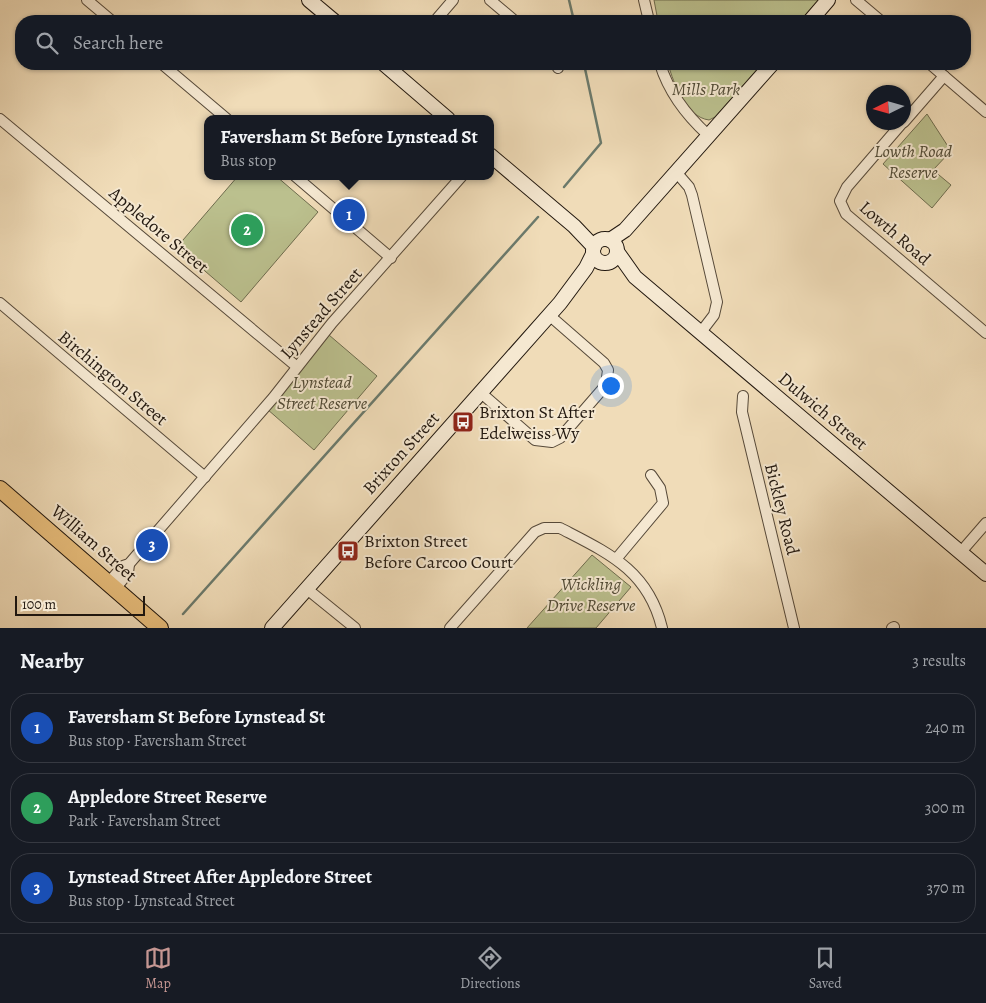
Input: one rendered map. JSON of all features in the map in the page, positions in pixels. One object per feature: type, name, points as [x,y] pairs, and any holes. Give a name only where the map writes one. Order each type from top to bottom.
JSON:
[{"type":"main road","points":[[309,0],[327,15]]},
{"type":"main road","points":[[815,15],[828,0]]},
{"type":"main road","points":[[396,70],[444,115]]},
{"type":"main road","name":"Brixton Street","points":[[272,628],[767,70]]},
{"type":"main road","name":"Dulwich Street","points":[[494,158],[986,574]]},
{"type":"main road","name":"William Street","points":[[0,489],[112,585],[155,626]]},
{"type":"street","points":[[87,0],[105,15]]},
{"type":"street","points":[[440,15],[453,0]]},
{"type":"street","points":[[490,0],[507,15]]},
{"type":"street","points":[[644,0],[648,15]]},
{"type":"street","points":[[856,0],[874,15]]},
{"type":"street","points":[[169,70],[222,115]]},
{"type":"street","points":[[663,70],[681,106],[708,135]]},
{"type":"street","points":[[937,70],[986,112]]},
{"type":"street","name":"Lowth Road","points":[[911,113],[944,76]]},
{"type":"street","name":"Appledore Street","points":[[0,119],[296,366]]},
{"type":"street","name":"Lowth Road","points":[[896,130],[847,187],[840,201],[846,214],[986,333]]},
{"type":"street","points":[[676,172],[689,187],[692,195],[717,302],[714,315],[701,332]]},
{"type":"street","points":[[300,180],[391,258]]},
{"type":"street","name":"Lynstead Street","points":[[112,585],[123,566],[129,564],[205,477],[273,398],[296,366],[459,180]]},
{"type":"street","name":"Birchington Street","points":[[0,303],[205,477]]},
{"type":"street","points":[[480,392],[536,440],[552,442],[560,438],[606,384],[608,370],[604,363],[549,315]]},
{"type":"street","name":"Bickley Road","points":[[743,396],[742,412],[794,628]]},
{"type":"street","points":[[617,558],[663,503],[660,488],[651,475]]},
{"type":"street","points":[[960,553],[986,523]]},
{"type":"street","points":[[450,628],[536,532],[544,528],[560,528],[617,558],[649,593],[662,628]]},
{"type":"street","points":[[306,589],[355,628]]},
{"type":"green space","points":[[654,0],[819,0],[805,15],[657,15]]},
{"type":"green space","name":"Mills Park","points":[[670,70],[757,70],[715,117],[709,120],[701,118],[694,113],[682,98]]},
{"type":"green space","name":"Lowth Road Reserve","points":[[927,114],[951,151],[933,170],[951,185],[932,208],[883,164]]},
{"type":"green space","points":[[235,180],[281,180],[318,212],[241,302],[177,247]]},
{"type":"green space","name":"Lynstead Street Reserve","points":[[329,335],[377,376],[314,450],[267,409]]},
{"type":"green space","name":"Wickling Drive Reserve","points":[[592,555],[631,587],[596,628],[527,628]]},
{"type":"waterway","points":[[569,0],[573,15]]},
{"type":"waterway","points":[[564,187],[601,143],[585,70]]},
{"type":"waterway","points":[[183,614],[538,217]]},
{"type":"place","name":"Faversham St Before Lynstead St","points":[[349,215]]},
{"type":"place","name":"Appledore Street Reserve","points":[[247,230]]},
{"type":"place","name":"Brixton St After Edelweiss Wy","points":[[463,422]]},
{"type":"place","name":"Lynstead Street After Appledore Street","points":[[152,545]]},
{"type":"place","name":"Brixton Street Before Carcoo Court","points":[[348,551]]}]
